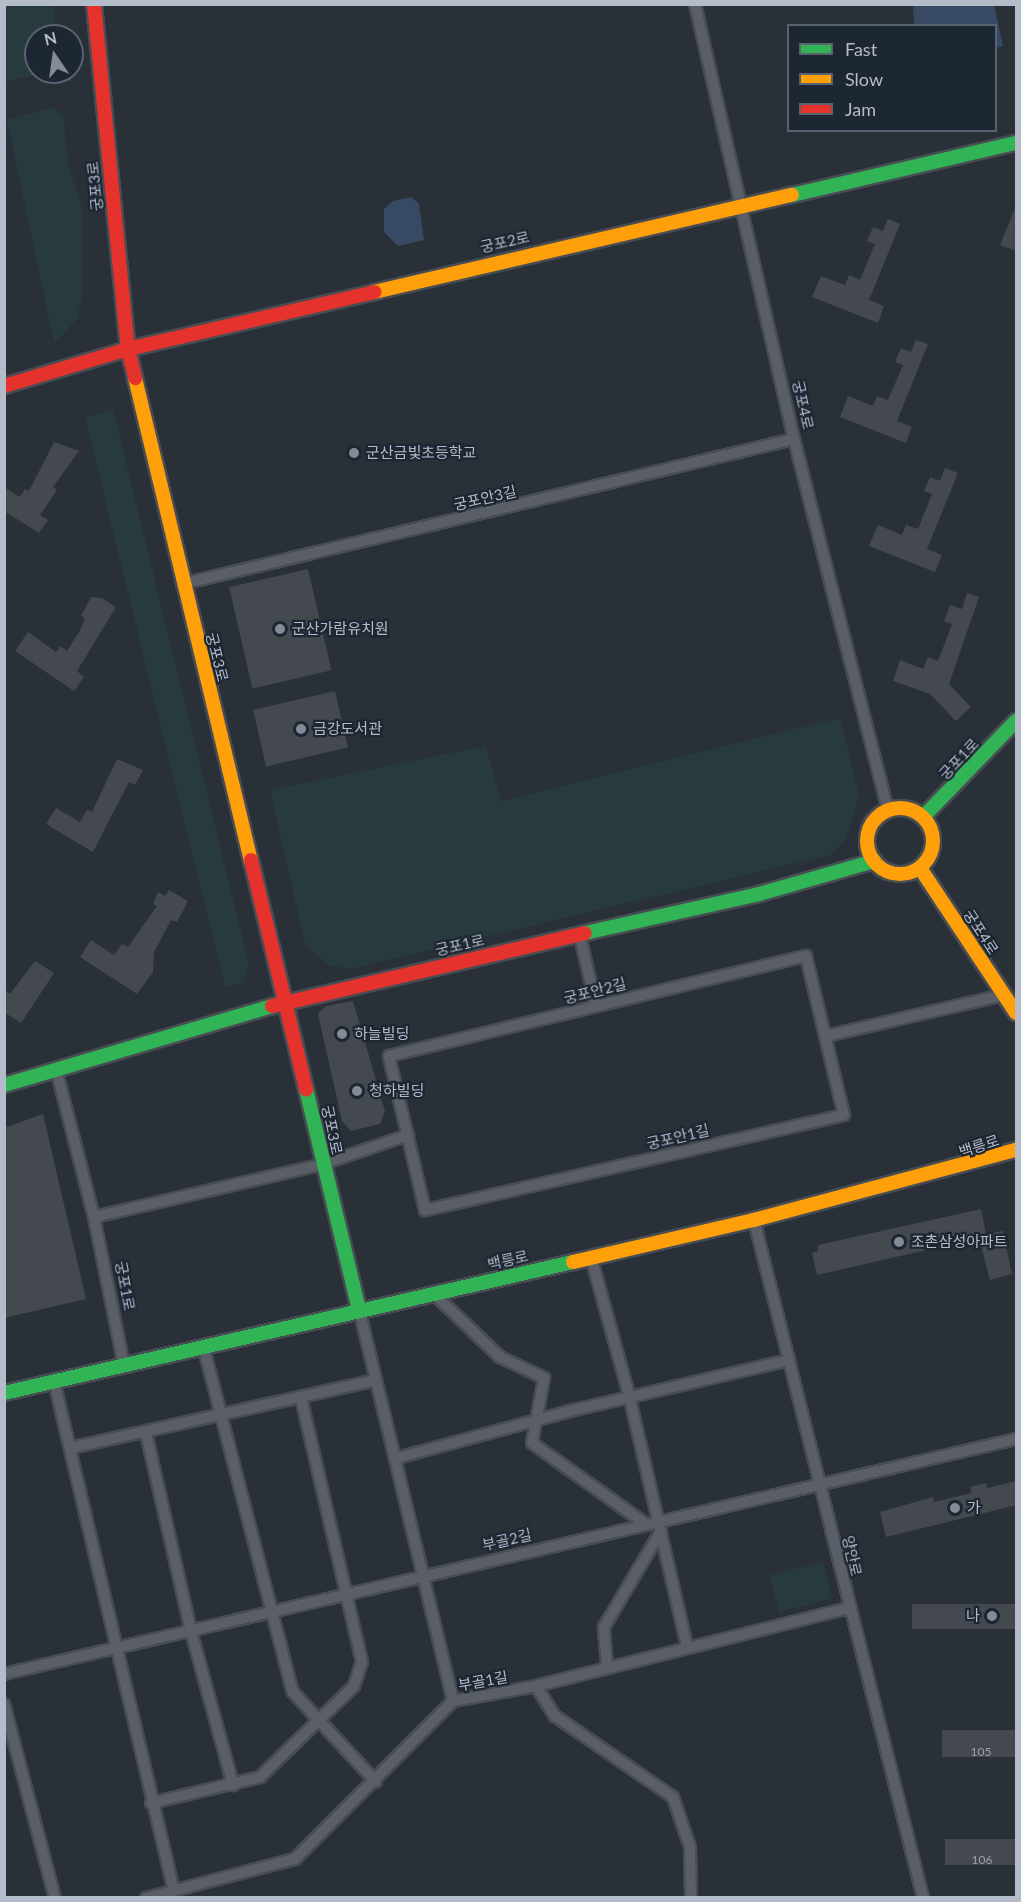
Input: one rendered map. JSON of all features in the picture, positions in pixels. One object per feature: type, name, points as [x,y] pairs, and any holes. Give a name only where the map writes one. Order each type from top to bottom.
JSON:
[{"type":"street","name":"궁포3로","points":[[94,4],[128,349],[182,584],[287,1001],[323,1164],[359,1309]]},
{"type":"street","name":"궁포4로","points":[[695,4],[794,439],[888,810]]},
{"type":"street","name":"궁포2로","points":[[4,386],[128,349],[1017,143]]},
{"type":"street","name":"궁포안3길","points":[[182,584],[794,439]]},
{"type":"street","name":"궁포1로","points":[[923,817],[1017,721]]},
{"type":"street","points":[[906,808],[923,817],[933,843],[920,868],[901,874],[874,861],[868,833],[888,810],[906,808]]},
{"type":"street","name":"궁포1로","points":[[4,1085],[57,1073],[287,1001],[580,936],[874,861]]},
{"type":"street","name":"궁포4로","points":[[920,868],[1017,1013]]},
{"type":"street","points":[[580,936],[596,1006]]},
{"type":"street","name":"궁포안2길","points":[[408,1135],[389,1056],[806,956],[826,1036]]},
{"type":"street","points":[[826,1036],[1003,995]]},
{"type":"street","name":"궁포안1길","points":[[408,1135],[425,1210],[844,1115],[826,1036]]},
{"type":"street","name":"궁포1로","points":[[57,1073],[94,1217],[124,1366]]},
{"type":"street","points":[[94,1217],[323,1164],[408,1135]]},
{"type":"street","name":"백릉로","points":[[4,1393],[204,1349],[359,1309],[434,1294],[754,1220],[1017,1152]]},
{"type":"street","name":"양안로","points":[[754,1220],[923,1898]]},
{"type":"street","points":[[591,1257],[630,1400],[687,1646]]},
{"type":"street","points":[[434,1294],[500,1357],[544,1378],[532,1443],[644,1523]]},
{"type":"street","points":[[359,1309],[397,1458],[453,1701]]},
{"type":"street","points":[[204,1349],[293,1692],[376,1782]]},
{"type":"street","points":[[397,1458],[538,1419],[630,1400],[789,1360]]},
{"type":"street","points":[[70,1448],[146,1433],[376,1380]]},
{"type":"street","points":[[54,1381],[114,1648],[174,1891]]},
{"type":"street","points":[[152,1803],[260,1777],[354,1686],[362,1662],[301,1398]]},
{"type":"street","points":[[146,1433],[190,1630],[233,1785]]},
{"type":"street","name":"부골2길","points":[[4,1674],[658,1519],[1017,1438]]},
{"type":"street","points":[[607,1665],[604,1627],[661,1531]]},
{"type":"street","name":"부골1길","points":[[146,1898],[295,1859],[376,1782],[453,1701],[536,1686],[607,1665],[849,1608]]},
{"type":"street","points":[[536,1686],[555,1716],[673,1797],[690,1847],[691,1898]]},
{"type":"street","points":[[4,1704],[55,1898]]},
{"type":"green space","points":[[4,5],[54,5],[55,24],[24,24],[24,78],[5,82]]},
{"type":"green space","points":[[54,107],[63,116],[69,169],[82,207],[82,296],[77,319],[54,343],[7,120]]},
{"type":"green space","points":[[113,409],[249,965],[242,983],[225,987],[85,418]]},
{"type":"green space","points":[[840,718],[859,795],[846,839],[830,855],[349,969],[329,965],[305,944],[270,790],[486,746],[501,801]]},
{"type":"green space","points":[[823,1562],[832,1599],[779,1612],[770,1575]]},
{"type":"water","points":[[913,5],[994,5],[1003,46],[997,48],[997,24],[914,24]]},
{"type":"water","points":[[411,197],[419,204],[424,240],[398,246],[384,232],[384,209],[393,201]]},
{"type":"building","points":[[1017,206],[1017,251],[1000,245]]},
{"type":"building","points":[[888,219],[900,224],[869,300],[884,306],[878,323],[812,297],[821,276],[845,285],[849,275],[860,280],[875,244],[867,241],[873,227],[883,231]]},
{"type":"building","points":[[916,340],[928,344],[897,421],[912,427],[906,443],[840,417],[848,396],[873,406],[877,396],[888,400],[903,365],[895,362],[901,348],[911,352]]},
{"type":"building","points":[[54,442],[79,451],[53,487],[57,490],[40,515],[48,520],[39,533],[4,511],[4,487],[20,497],[25,489],[29,491]]},
{"type":"building","points":[[945,468],[958,473],[927,549],[942,555],[935,572],[869,546],[878,525],[902,535],[906,525],[918,529],[932,494],[924,491],[930,477],[940,481]]},
{"type":"building","name":"군산가람유치원","points":[[308,569],[331,670],[252,689],[229,587]]},
{"type":"building","points":[[967,593],[979,597],[949,684],[971,707],[956,721],[930,694],[893,681],[900,660],[923,669],[928,657],[938,661],[952,624],[944,621],[950,605],[962,609]]},
{"type":"building","points":[[91,597],[102,598],[116,607],[77,671],[84,677],[74,691],[15,651],[28,632],[56,652],[60,646],[67,651],[85,619],[81,616]]},
{"type":"building","name":"금강도서관","points":[[335,691],[348,748],[266,766],[253,710]]},
{"type":"building","points":[[117,759],[143,770],[135,785],[129,782],[93,852],[46,824],[56,808],[80,822],[87,810],[92,812]]},
{"type":"building","points":[[169,890],[188,901],[177,922],[171,920],[154,952],[153,972],[137,994],[80,957],[91,940],[114,955],[122,944],[128,947],[157,906],[153,904],[158,892],[165,896]]},
{"type":"building","points":[[35,961],[54,973],[21,1023],[4,1012],[4,990],[10,994]]},
{"type":"building","points":[[353,1001],[385,1111],[380,1124],[351,1131],[342,1121],[318,1014],[326,1006]]},
{"type":"building","points":[[43,1114],[86,1299],[4,1318],[4,1128]]},
{"type":"building","name":"조촌삼성아파트","points":[[981,1209],[986,1234],[1003,1231],[1012,1274],[990,1280],[979,1238],[817,1275],[812,1253],[818,1251],[818,1245]]},
{"type":"building","name":"가","points":[[1017,1481],[1017,1505],[886,1537],[880,1512],[933,1497],[934,1502],[972,1493],[970,1487],[986,1483],[987,1488]]},
{"type":"building","points":[[912,1604],[1016,1604],[1016,1629],[912,1629]]},
{"type":"building","points":[[942,1730],[1016,1730],[1016,1757],[942,1757]]},
{"type":"building","points":[[945,1839],[1016,1839],[1016,1865],[945,1865]]},
{"type":"traffic: fast","points":[[792,195],[1016,143]]},
{"type":"traffic: fast","points":[[923,817],[1016,721]]},
{"type":"traffic: fast","points":[[585,933],[759,894],[874,861]]},
{"type":"traffic: fast","points":[[4,1085],[272,1006]]},
{"type":"traffic: fast","points":[[306,1089],[359,1309]]},
{"type":"traffic: fast","points":[[4,1393],[573,1262]]},
{"type":"traffic: slow","points":[[374,292],[792,195]]},
{"type":"traffic: slow","points":[[135,378],[251,860]]},
{"type":"traffic: slow","points":[[900,808],[913,811],[923,818],[930,828],[933,841],[930,854],[923,864],[913,871],[900,874],[887,871],[877,864],[870,854],[867,841],[870,828],[877,818],[887,811],[900,808]]},
{"type":"traffic: slow","points":[[920,868],[1016,1013]]},
{"type":"traffic: slow","points":[[573,1262],[754,1220],[1016,1150]]},
{"type":"traffic: jam","points":[[94,4],[128,349],[135,378]]},
{"type":"traffic: jam","points":[[4,386],[128,349],[374,292]]},
{"type":"traffic: jam","points":[[251,860],[306,1089]]},
{"type":"traffic: jam","points":[[272,1006],[585,933]]},
{"type":"place","name":"군산금빛초등학교","points":[[354,453]]},
{"type":"place","name":"군산가람유치원","points":[[280,629]]},
{"type":"place","name":"금강도서관","points":[[301,729]]},
{"type":"place","name":"하늘빌딩","points":[[342,1034]]},
{"type":"place","name":"청하빌딩","points":[[357,1091]]},
{"type":"place","name":"조촌삼성아파트","points":[[899,1242]]},
{"type":"place","name":"가","points":[[955,1508]]},
{"type":"place","name":"나","points":[[992,1616]]}]
